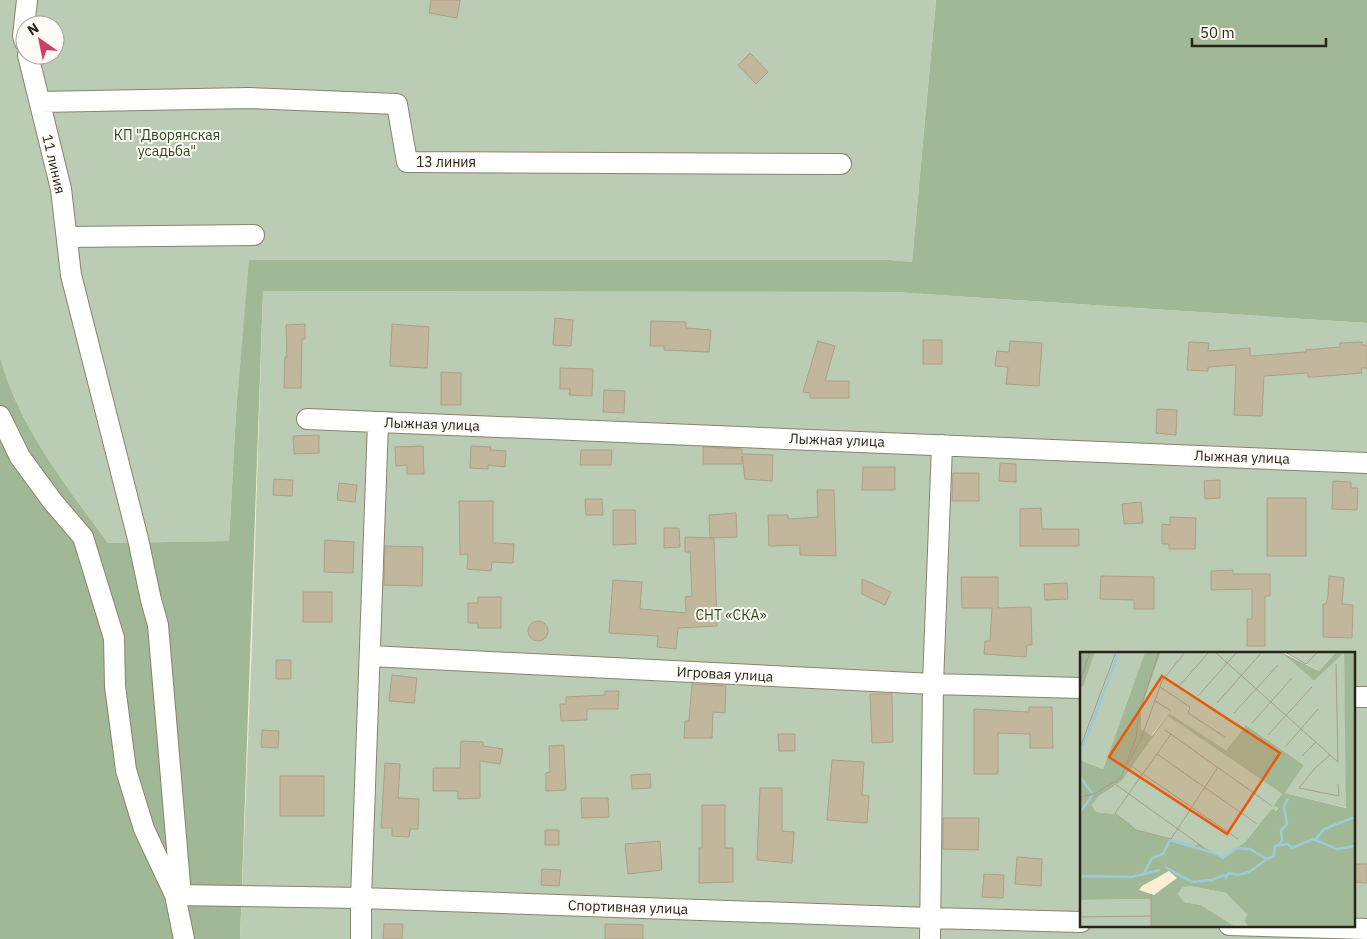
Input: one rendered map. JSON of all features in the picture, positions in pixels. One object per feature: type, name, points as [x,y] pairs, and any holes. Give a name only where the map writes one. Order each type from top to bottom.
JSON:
[{"type":"street","points":[[26,15],[27,0]]},
{"type":"street","name":"11 линия","points":[[31,65],[61,189],[72,275],[158,625],[178,896]]},
{"type":"street","name":"13 линия","points":[[40,102],[249,98],[396,104],[407,162],[841,164]]},
{"type":"street","points":[[67,237],[254,235]]},
{"type":"street","points":[[0,416],[20,456],[53,502],[83,537],[114,638],[115,686],[126,770],[144,829],[178,896],[184,939]]},
{"type":"street","name":"Лыжная улица","points":[[307,419],[1367,463]]},
{"type":"street","points":[[361,939],[378,422]]},
{"type":"street","points":[[930,939],[933,684],[942,445]]},
{"type":"street","name":"Игровая улица","points":[[370,656],[933,684],[1080,688]]},
{"type":"street","points":[[1354,697],[1367,697]]},
{"type":"street","name":"Спортивная улица","points":[[178,896],[361,898],[1080,922]]},
{"type":"street","points":[[1264,926],[1367,929]]},
{"type":"green space","name":"КП \"Дворянская усадьба\"","points":[[0,0],[936,0],[912,262],[891,260],[250,260],[236,413],[229,541],[108,543],[45,455],[19,408],[0,357]]},
{"type":"green space","points":[[936,0],[1367,0],[1367,323],[894,292],[263,291],[240,939],[0,939],[0,357],[19,408],[45,455],[108,543],[229,541],[236,413],[249,260],[891,260],[912,262]]},
{"type":"green space","name":"СНТ «СКА»","points":[[263,291],[894,292],[1367,323],[1367,939],[240,939]]},
{"type":"building","points":[[431,0],[460,0],[457,18],[429,13]]},
{"type":"building","points":[[750,53],[768,72],[756,84],[738,65]]},
{"type":"building","points":[[555,318],[573,320],[571,346],[553,345]]},
{"type":"building","points":[[651,321],[686,322],[686,328],[711,330],[709,352],[664,350],[664,346],[650,346]]},
{"type":"building","points":[[305,324],[305,339],[302,339],[301,388],[284,388],[285,357],[287,357],[286,325]]},
{"type":"building","points":[[392,324],[429,327],[427,368],[390,366]]},
{"type":"building","points":[[923,340],[942,340],[942,364],[923,364]]},
{"type":"building","points":[[818,341],[835,346],[825,381],[849,381],[849,398],[810,398],[810,393],[803,392]]},
{"type":"building","points":[[1010,341],[1042,343],[1039,386],[1006,384],[1008,367],[995,366],[997,351],[1009,352]]},
{"type":"building","points":[[1189,342],[1209,343],[1208,351],[1250,348],[1250,356],[1306,352],[1306,350],[1340,347],[1340,343],[1362,342],[1362,345],[1367,345],[1367,368],[1361,368],[1362,373],[1314,377],[1308,377],[1308,373],[1264,376],[1262,416],[1234,415],[1236,365],[1208,367],[1208,371],[1187,370]]},
{"type":"building","points":[[560,368],[593,369],[592,396],[569,395],[570,389],[560,389]]},
{"type":"building","points":[[441,372],[461,373],[461,405],[441,405]]},
{"type":"building","points":[[604,390],[625,391],[624,413],[603,412]]},
{"type":"building","points":[[1157,409],[1177,410],[1176,435],[1156,433]]},
{"type":"building","points":[[319,435],[319,453],[294,454],[293,436]]},
{"type":"building","points":[[423,446],[424,474],[407,474],[407,465],[396,466],[395,447]]},
{"type":"building","points":[[471,446],[491,447],[490,450],[506,451],[505,467],[488,465],[488,469],[470,468]]},
{"type":"building","points":[[703,447],[742,449],[742,454],[773,455],[772,481],[745,479],[742,456],[742,464],[703,464]]},
{"type":"building","points":[[581,450],[612,450],[611,465],[580,465]]},
{"type":"building","points":[[1000,463],[1016,464],[1016,482],[999,481]]},
{"type":"building","points":[[863,467],[895,467],[895,490],[862,490]]},
{"type":"building","points":[[953,473],[979,473],[979,501],[952,501]]},
{"type":"building","points":[[274,479],[293,480],[292,496],[273,495]]},
{"type":"building","points":[[1220,480],[1220,498],[1205,499],[1204,481]]},
{"type":"building","points":[[1333,481],[1351,482],[1351,488],[1358,488],[1357,510],[1332,509]]},
{"type":"building","points":[[339,483],[357,485],[355,502],[337,500]]},
{"type":"building","points":[[817,490],[834,490],[836,556],[800,555],[800,545],[769,546],[768,515],[788,515],[788,519],[818,517]]},
{"type":"building","points":[[1267,498],[1306,498],[1306,556],[1267,556]]},
{"type":"building","points":[[585,499],[602,499],[603,515],[586,515]]},
{"type":"building","points":[[459,501],[493,501],[493,543],[514,544],[513,563],[492,562],[491,571],[467,569],[468,554],[460,555]]},
{"type":"building","points":[[1141,502],[1143,523],[1124,524],[1122,504]]},
{"type":"building","points":[[1041,508],[1042,529],[1079,529],[1079,546],[1020,546],[1020,509]]},
{"type":"building","points":[[613,510],[635,510],[636,544],[613,545]]},
{"type":"building","points":[[736,513],[737,537],[710,538],[709,515]]},
{"type":"building","points":[[1170,517],[1196,518],[1195,549],[1169,549],[1169,544],[1162,544],[1162,524],[1170,525]]},
{"type":"building","points":[[664,528],[679,528],[680,547],[664,548]]},
{"type":"building","points":[[685,537],[714,538],[717,626],[678,628],[676,649],[657,647],[658,636],[609,633],[613,580],[642,582],[640,609],[686,613],[685,597],[692,596],[690,552],[685,552]]},
{"type":"building","points":[[325,540],[354,542],[353,573],[324,572]]},
{"type":"building","points":[[385,546],[423,547],[422,586],[384,585]]},
{"type":"building","points":[[1233,570],[1233,574],[1270,574],[1270,596],[1265,596],[1265,646],[1247,646],[1247,619],[1252,619],[1252,589],[1211,590],[1211,571]]},
{"type":"building","points":[[1101,576],[1154,577],[1154,609],[1134,609],[1134,600],[1100,599]]},
{"type":"building","points":[[1329,576],[1344,578],[1342,604],[1353,605],[1352,638],[1323,637],[1323,604],[1326,604],[1328,596]]},
{"type":"building","points":[[961,577],[998,577],[998,608],[1031,607],[1032,645],[1027,645],[1026,657],[984,654],[985,641],[990,641],[992,608],[962,608]]},
{"type":"building","points":[[862,579],[891,592],[885,605],[862,594]]},
{"type":"building","points":[[1067,583],[1068,599],[1045,600],[1044,584]]},
{"type":"building","points":[[303,592],[332,592],[332,622],[303,622]]},
{"type":"building","points":[[478,597],[501,597],[501,628],[478,628],[478,623],[468,623],[468,603],[478,603]]},
{"type":"building","points":[[538,621],[545,624],[548,631],[545,638],[538,641],[531,638],[528,631],[531,624]]},
{"type":"building","points":[[276,660],[291,660],[291,679],[276,679]]},
{"type":"building","points":[[392,675],[417,678],[414,703],[389,701]]},
{"type":"building","points":[[692,684],[726,686],[725,713],[713,712],[712,738],[684,738],[685,721],[689,721]]},
{"type":"building","points":[[605,691],[619,691],[618,709],[587,709],[587,720],[561,721],[560,704],[566,704],[566,697],[605,695]]},
{"type":"building","points":[[870,694],[892,694],[893,742],[872,743]]},
{"type":"building","points":[[1029,707],[1052,707],[1053,748],[1030,748],[1030,734],[998,733],[998,774],[974,774],[974,709],[1029,712]]},
{"type":"building","points":[[262,730],[279,731],[278,748],[261,747]]},
{"type":"building","points":[[778,734],[795,734],[795,751],[779,751]]},
{"type":"building","points":[[461,741],[483,742],[483,746],[503,749],[500,764],[480,761],[480,798],[458,799],[458,791],[433,791],[433,768],[460,768]]},
{"type":"building","points":[[564,745],[566,790],[546,791],[546,773],[550,772],[549,746]]},
{"type":"building","points":[[832,760],[864,762],[862,795],[869,796],[867,823],[827,820]]},
{"type":"building","points":[[385,763],[400,764],[398,798],[419,799],[418,829],[410,829],[409,837],[392,836],[392,828],[381,828]]},
{"type":"building","points":[[650,774],[651,788],[632,789],[631,775]]},
{"type":"building","points":[[280,776],[324,776],[324,816],[280,816]]},
{"type":"building","points":[[760,788],[782,788],[782,831],[794,832],[792,863],[757,860]]},
{"type":"building","points":[[581,798],[608,798],[609,817],[582,818]]},
{"type":"building","points":[[702,805],[725,805],[725,848],[733,848],[733,882],[699,883],[699,848],[702,848]]},
{"type":"building","points":[[943,818],[979,818],[978,850],[943,849]]},
{"type":"building","points":[[545,830],[559,830],[559,845],[545,845]]},
{"type":"building","points":[[660,841],[662,870],[628,874],[625,844]]},
{"type":"building","points":[[1017,857],[1042,859],[1041,886],[1015,884]]},
{"type":"building","points":[[1354,864],[1367,864],[1367,883],[1354,882]]},
{"type":"building","points":[[542,869],[561,870],[559,886],[541,885]]},
{"type":"building","points":[[984,874],[1004,875],[1003,898],[982,897]]},
{"type":"building","points":[[384,924],[403,924],[402,939],[383,939]]},
{"type":"building","points":[[605,924],[643,925],[643,939],[605,939]]}]
